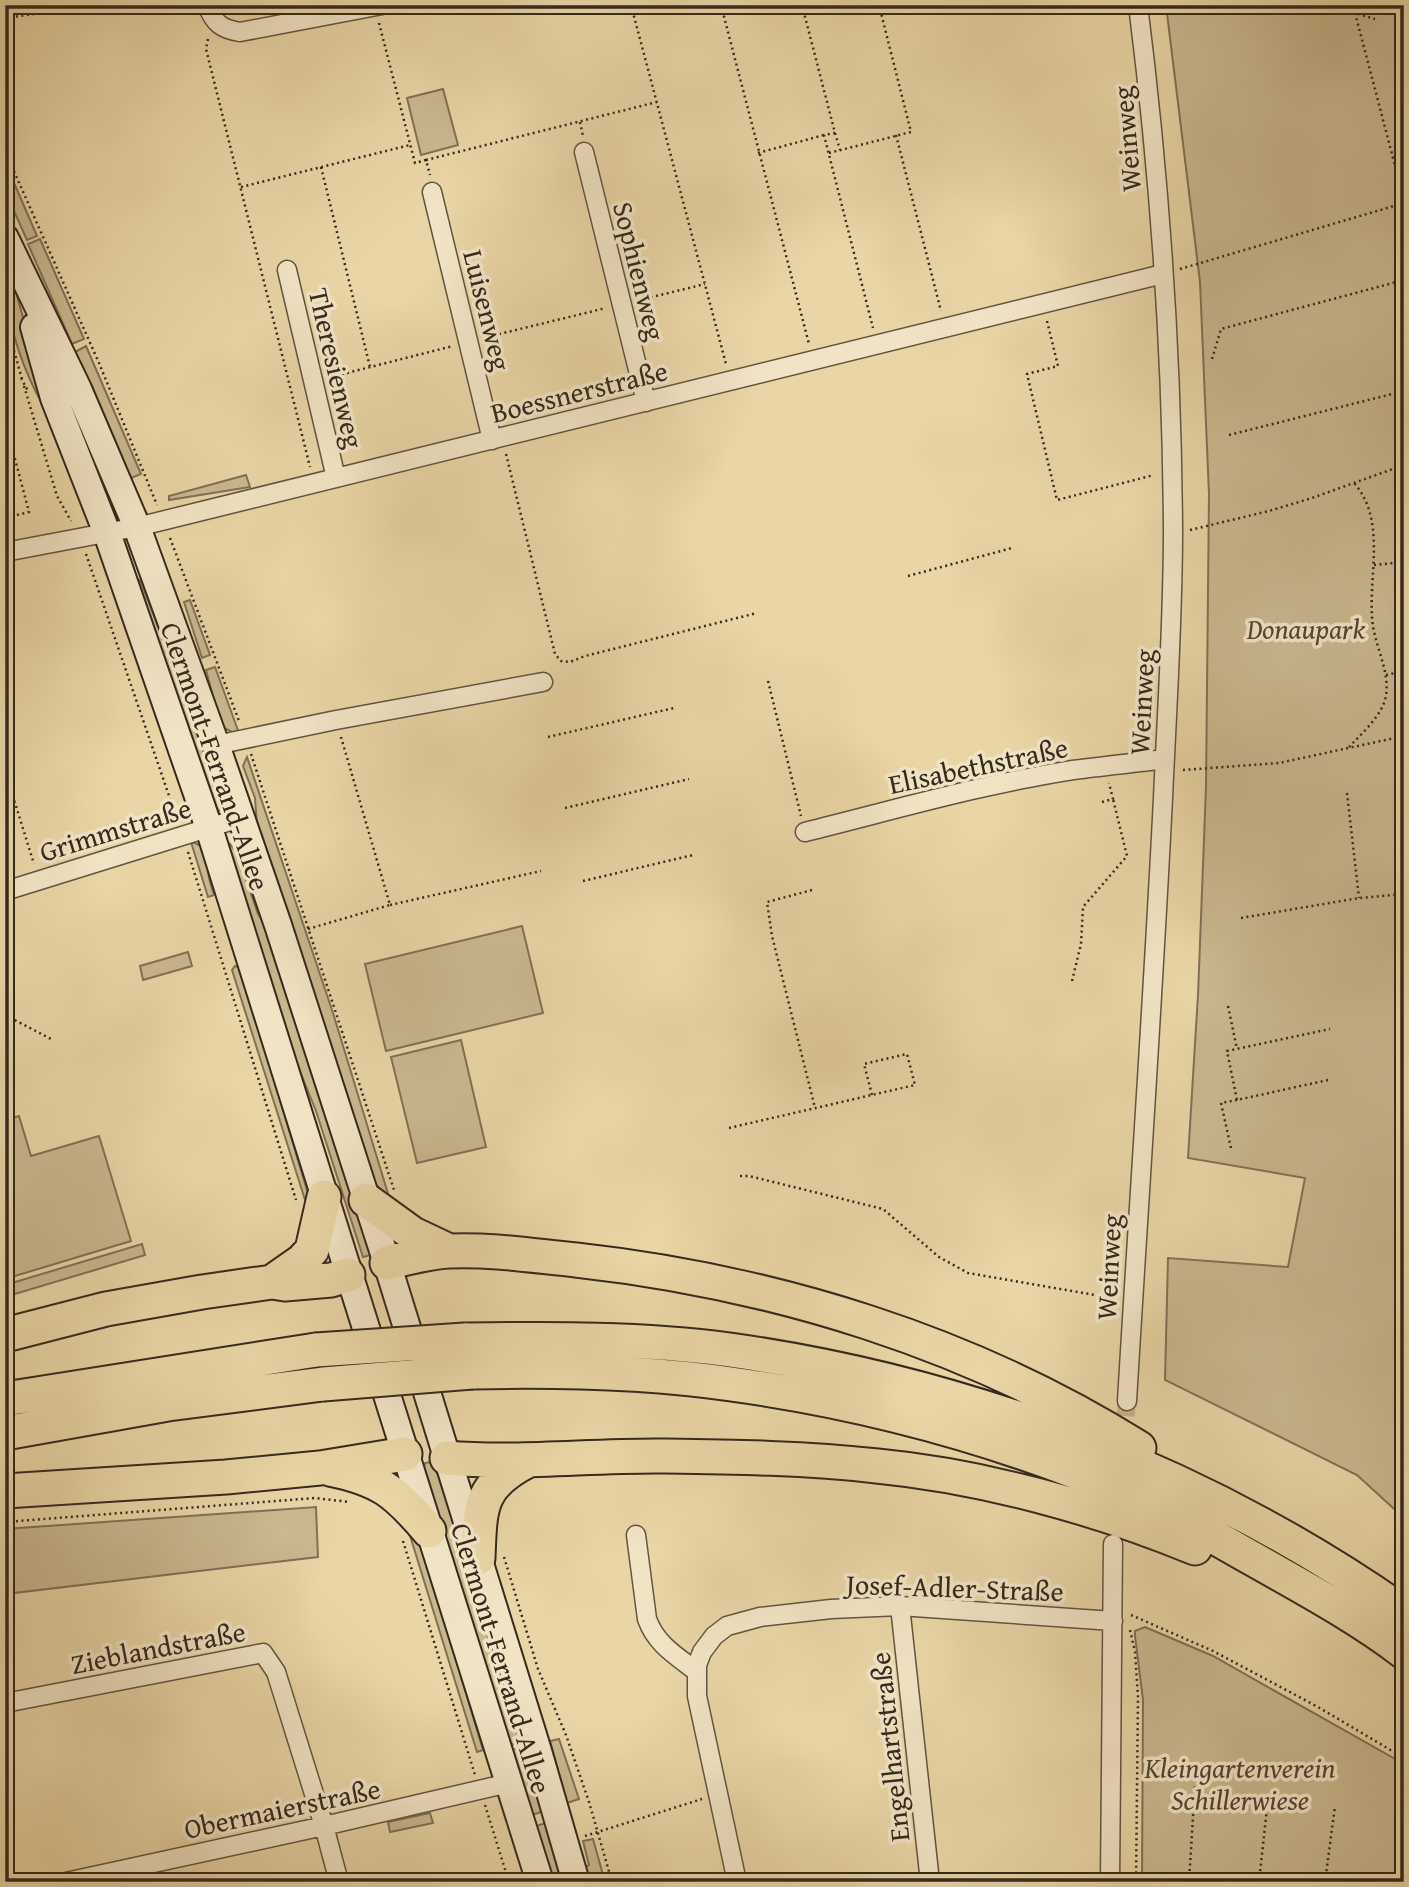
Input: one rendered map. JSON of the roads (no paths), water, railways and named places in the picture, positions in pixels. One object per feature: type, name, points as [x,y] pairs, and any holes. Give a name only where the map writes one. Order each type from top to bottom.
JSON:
[{"type":"highway","points":[[272,1282],[302,1261],[312,1250],[324,1197]]},
{"type":"highway","points":[[366,1200],[413,1234],[449,1251]]},
{"type":"highway","points":[[387,1263],[449,1251],[537,1256],[657,1270],[772,1294],[915,1338],[988,1368],[1055,1400],[1139,1448],[1185,1486]]},
{"type":"highway","points":[[5,1335],[106,1309],[272,1282],[285,1284],[331,1280],[348,1275]]},
{"type":"highway","points":[[5,1433],[168,1404],[323,1384],[543,1339],[648,1343],[729,1350],[908,1386],[991,1409],[1142,1466],[1259,1524],[1338,1569],[1399,1635]]},
{"type":"highway","points":[[5,1399],[316,1350],[469,1356],[537,1370],[666,1376],[808,1396],[988,1442],[1140,1498],[1319,1596],[1399,1635]]},
{"type":"highway","points":[[5,1491],[226,1477],[320,1468],[405,1454]]},
{"type":"highway","points":[[447,1458],[529,1460],[661,1456],[807,1460],[880,1466],[999,1487],[1084,1509],[1177,1541],[1399,1635]]},
{"type":"highway","points":[[490,1556],[480,1521],[486,1496],[506,1472],[529,1460]]},
{"type":"highway","points":[[320,1468],[360,1475],[384,1487],[411,1510],[429,1531]]},
{"type":"street","name":"Weinweg","points":[[1127,1401],[1157,930],[1173,532],[1168,343],[1148,88],[1138,5]]},
{"type":"street","points":[[210,13],[223,29],[240,32],[378,6]]},
{"type":"street","name":"Sophienweg","points":[[584,152],[646,402]]},
{"type":"street","name":"Luisenweg","points":[[432,192],[469,342],[497,439]]},
{"type":"street","name":"Clermont-Ferrand-Allee","points":[[10,250],[78,389],[137,527],[216,745],[278,925],[447,1458],[490,1556],[576,1882]]},
{"type":"street","name":"Clermont-Ferrand-Allee","points":[[10,250],[94,536],[209,828],[540,1882]]},
{"type":"street","name":"Theresienweg","points":[[287,270],[336,478]]},
{"type":"street","name":"Boessnerstraße","points":[[5,552],[137,527],[1163,274]]},
{"type":"street","name":"Clermont-Ferrand-Allee","points":[[216,745],[544,682]]},
{"type":"street","name":"Elisabethstraße","points":[[805,832],[937,799],[1060,773],[1165,759]]},
{"type":"street","name":"Grimmstraße","points":[[5,891],[240,818]]},
{"type":"street","points":[[348,1275],[387,1263]]},
{"type":"street","points":[[360,1314],[387,1263]]},
{"type":"street","points":[[431,1409],[405,1454],[447,1458]]},
{"type":"street","points":[[636,1535],[651,1631],[661,1645],[696,1671],[697,1696],[737,1882]]},
{"type":"street","points":[[1110,1882],[1117,1614],[1113,1544]]},
{"type":"street","name":"Josef-Adler-Straße","points":[[696,1671],[702,1652],[714,1636],[727,1626],[745,1620],[831,1609],[900,1606],[1117,1614]]},
{"type":"street","name":"Engelhartstraße","points":[[900,1606],[930,1882]]},
{"type":"street","name":"Zieblandstraße","points":[[5,1703],[263,1653],[276,1672],[324,1826]]},
{"type":"street","name":"Obermaierstraße","points":[[66,1882],[132,1875],[509,1783]]},
{"type":"street","points":[[324,1826],[339,1882]]},
{"type":"tunnel","points":[[1123,1443],[1127,1401]]},
{"type":"park label","name":"Donaupark","points":[[1306,628]]},
{"type":"park label","name":"Kleingartenverein Schillerwiese","points":[[1240,1783]]}]
